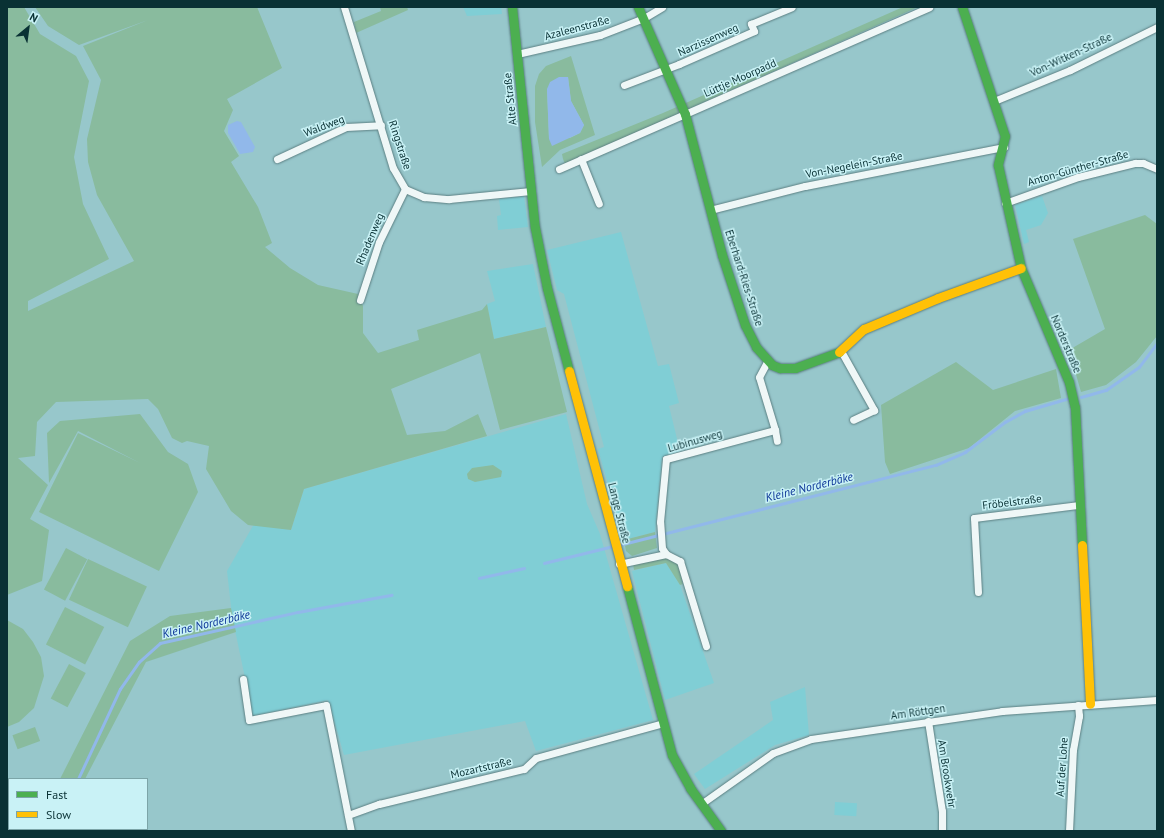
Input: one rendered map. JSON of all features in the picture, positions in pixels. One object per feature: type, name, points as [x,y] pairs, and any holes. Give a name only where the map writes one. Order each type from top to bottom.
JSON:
[{"type":"street","name":"Ringstraße","points":[[344,7],[382,125],[393,168],[405,189]]},
{"type":"street","name":"Alte Straße","points":[[512,7],[531,189]]},
{"type":"street","name":"Eberhard-Ries-Straße","points":[[638,7],[666,69],[684,114],[710,210],[745,325],[767,362]]},
{"type":"street","name":"Azaleenstraße","points":[[517,54],[600,35],[644,18],[662,7]]},
{"type":"street","name":"Narzissenweg","points":[[666,69],[754,31],[751,24],[792,7]]},
{"type":"street","name":"Lüttje Moorpadd","points":[[559,169],[929,7]]},
{"type":"street","name":"Norderstraße","points":[[962,7],[1005,136],[1004,147],[998,165],[1005,203],[1021,268],[1071,388],[1076,407],[1090,704]]},
{"type":"street","name":"Von-Witken-Straße","points":[[994,101],[1070,70],[1157,27]]},
{"type":"street","points":[[624,85],[666,69]]},
{"type":"street","name":"Waldweg","points":[[277,158],[346,127],[382,125]]},
{"type":"street","name":"Von-Negelein-Straße","points":[[710,210],[805,186],[1004,147]]},
{"type":"street","points":[[581,159],[599,204]]},
{"type":"street","name":"Anton-Günther-Straße","points":[[1005,203],[1078,177],[1135,163],[1143,163],[1157,169]]},
{"type":"street","points":[[405,189],[424,197],[449,199],[531,189]]},
{"type":"street","name":"Rhadenweg","points":[[360,300],[379,242],[405,189]]},
{"type":"street","name":"Lange Straße","points":[[531,189],[542,268],[662,723],[672,755],[718,830]]},
{"type":"street","points":[[777,441],[759,377],[767,362],[780,368],[795,368],[841,351],[864,329],[938,298],[1021,268]]},
{"type":"street","points":[[841,351],[874,410],[853,420]]},
{"type":"street","name":"Lubinusweg","points":[[666,554],[661,543],[660,526],[666,459],[775,430]]},
{"type":"street","name":"Fröbelstraße","points":[[978,592],[974,518],[1080,505]]},
{"type":"street","points":[[619,561],[666,554],[680,561],[706,646]]},
{"type":"street","points":[[243,679],[249,720],[326,705],[351,831]]},
{"type":"street","name":"Am Röttgen","points":[[701,804],[761,760],[790,745],[811,739],[1002,711],[1157,700]]},
{"type":"street","name":"Auf der Lohe","points":[[1069,831],[1073,750],[1079,716],[1078,705]]},
{"type":"street","name":"Am Brookwehr","points":[[928,721],[942,810],[942,831]]},
{"type":"street","name":"Mozartstraße","points":[[348,815],[378,804],[524,769],[536,758],[662,723]]},
{"type":"shaded area","points":[[463,7],[501,7],[502,14],[467,16]]},
{"type":"shaded area","points":[[559,77],[568,77],[571,101],[584,125],[580,133],[552,146],[549,139],[547,89],[550,82]]},
{"type":"shaded area","points":[[237,121],[241,122],[255,147],[253,152],[240,154],[228,133],[228,125]]},
{"type":"shaded area","points":[[524,196],[528,227],[498,230],[497,216],[501,215],[499,199]]},
{"type":"shaded area","points":[[1042,196],[1048,213],[1041,225],[1026,230],[1029,242],[1024,244],[1015,205]]},
{"type":"shaded area","points":[[621,232],[658,366],[669,364],[679,403],[669,406],[680,451],[662,457],[655,532],[624,540],[598,449],[604,447],[564,294],[557,290],[547,250]]},
{"type":"shaded area","points":[[533,264],[546,327],[494,339],[487,304],[495,301],[487,271]]},
{"type":"shaded area","points":[[566,414],[587,504],[600,534],[653,720],[536,751],[525,721],[344,755],[328,700],[253,716],[232,616],[227,571],[254,524],[291,530],[304,489]]},
{"type":"shaded area","points":[[666,563],[680,585],[714,683],[665,700],[632,571]]},
{"type":"shaded area","points":[[805,687],[809,735],[775,745],[705,789],[694,774],[773,720],[770,702]]},
{"type":"shaded area","points":[[835,802],[857,803],[856,816],[834,815]]},
{"type":"green space","points":[[7,7],[24,7],[40,34],[76,56],[89,81],[74,157],[83,204],[109,259],[28,301],[28,311],[134,261],[97,195],[88,162],[87,139],[101,80],[83,46],[148,20],[79,45],[48,26],[35,7],[257,7],[282,68],[227,99],[233,110],[224,131],[239,156],[231,162],[258,207],[272,243],[265,247],[290,268],[318,285],[358,294],[363,306],[363,333],[378,353],[419,340],[417,330],[482,310],[487,304],[494,339],[546,327],[567,412],[500,430],[480,353],[391,389],[407,435],[445,431],[478,414],[487,436],[304,489],[291,530],[248,525],[231,511],[206,469],[209,446],[187,441],[182,443],[172,438],[158,409],[148,399],[56,402],[37,422],[35,456],[18,458],[48,485],[30,519],[49,530],[42,581],[7,595]]},
{"type":"green space","points":[[380,7],[407,7],[408,10],[356,33],[354,22],[381,11]]},
{"type":"green space","points":[[903,7],[918,7],[565,164],[562,154],[663,113]]},
{"type":"green space","points":[[571,56],[595,135],[560,150],[542,167],[535,122],[535,86],[539,74],[546,66]],"holes":[[[568,77],[571,101],[584,125],[580,133],[570,138],[549,139],[547,89]]]},
{"type":"green space","points":[[1145,215],[1157,224],[1157,336],[1136,362],[1106,385],[1081,392],[1069,350],[1105,329],[1073,239]]},
{"type":"green space","points":[[956,362],[993,390],[1056,369],[1061,398],[1015,411],[969,448],[890,474],[885,462],[881,405]]},
{"type":"green space","points":[[140,414],[168,452],[188,464],[198,492],[159,571],[39,512],[78,433],[140,463],[78,431],[49,483],[47,433],[60,421]]},
{"type":"green space","points":[[493,465],[502,471],[501,477],[475,482],[468,479],[467,474],[472,468]]},
{"type":"green space","points":[[655,532],[657,548],[632,556],[626,551],[624,540]]},
{"type":"green space","points":[[66,548],[87,559],[65,601],[44,589]]},
{"type":"green space","points":[[666,557],[678,564],[683,584],[680,585],[666,563],[634,570],[633,564]]},
{"type":"green space","points":[[88,559],[147,586],[128,627],[69,600]]},
{"type":"green space","points":[[65,607],[104,627],[85,664],[46,644]]},
{"type":"green space","points":[[231,608],[236,632],[146,662],[86,778],[61,778],[130,641],[170,616]]},
{"type":"green space","points":[[7,620],[23,629],[33,642],[41,657],[44,676],[34,708],[19,722],[7,727]]},
{"type":"green space","points":[[69,664],[86,673],[67,707],[51,698]]},
{"type":"green space","points":[[35,727],[40,741],[18,749],[12,735]]},
{"type":"waterway","name":"Kleine Norderbäke","points":[[1081,397],[1106,390],[1139,367],[1157,343]]},
{"type":"waterway","name":"Kleine Norderbäke","points":[[619,545],[936,465],[965,452],[1005,422],[1025,411],[1066,399]]},
{"type":"waterway","name":"Kleine Norderbäke","points":[[544,563],[614,546]]},
{"type":"waterway","name":"Kleine Norderbäke","points":[[479,578],[524,568]]},
{"type":"waterway","name":"Kleine Norderbäke","points":[[78,778],[120,689],[139,662],[160,643],[298,612],[391,595]]},
{"type":"traffic: fast","points":[[512,7],[535,228],[547,288],[569,371]]},
{"type":"traffic: fast","points":[[638,7],[685,114],[722,255],[745,325],[756,347],[772,365],[780,368],[795,368],[839,352]]},
{"type":"traffic: fast","points":[[962,7],[1005,136],[998,165],[1021,268],[1069,382],[1075,407],[1082,545]]},
{"type":"traffic: fast","points":[[627,586],[672,755],[690,788],[721,831]]},
{"type":"traffic: slow","points":[[839,352],[864,329],[938,298],[1021,268]]},
{"type":"traffic: slow","points":[[569,371],[627,586]]},
{"type":"traffic: slow","points":[[1082,545],[1090,704]]}]
